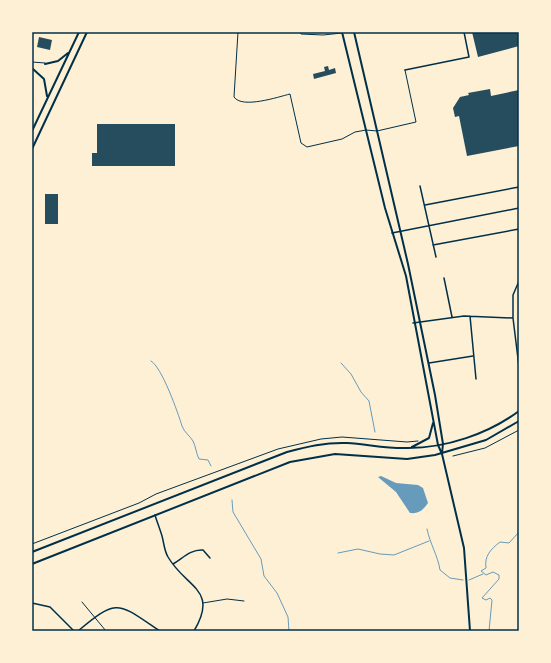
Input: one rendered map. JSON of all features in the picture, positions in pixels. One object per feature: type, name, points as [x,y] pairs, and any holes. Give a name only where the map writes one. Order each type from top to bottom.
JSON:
[{"type":"main road","points":[[32,131],[79,32]]},
{"type":"main road","points":[[32,149],[87,32]]},
{"type":"main road","points":[[342,32],[392,233],[406,276],[413,322],[438,445],[442,454],[464,548],[470,631]]},
{"type":"main road","points":[[354,32],[401,231],[429,363],[443,444],[442,454]]},
{"type":"main road","points":[[45,64],[58,61],[69,52]]},
{"type":"main road","points":[[33,69],[44,79],[47,98]]},
{"type":"main road","points":[[32,552],[287,452],[319,445],[337,444],[410,448],[438,445],[491,429],[519,411]]},
{"type":"main road","points":[[410,448],[429,438],[433,427],[432,416]]},
{"type":"main road","points":[[32,564],[299,459],[335,454],[406,459],[442,454],[496,436],[519,421]]},
{"type":"street","points":[[405,70],[470,57],[464,32]]},
{"type":"street","points":[[420,186],[436,257]]},
{"type":"street","points":[[425,205],[519,187]]},
{"type":"street","points":[[392,233],[519,208]]},
{"type":"street","points":[[433,246],[519,229]]},
{"type":"street","points":[[444,278],[452,317]]},
{"type":"street","points":[[519,281],[513,295],[513,318],[519,367]]},
{"type":"street","points":[[413,322],[470,316],[513,318]]},
{"type":"street","points":[[470,316],[476,379]]},
{"type":"street","points":[[429,363],[473,356]]},
{"type":"street","points":[[155,515],[167,556],[176,571],[200,592],[203,603],[202,617],[194,631]]},
{"type":"street","points":[[173,564],[193,550],[198,549],[203,550],[210,558]]},
{"type":"street","points":[[32,603],[50,607],[74,631]]},
{"type":"street","points":[[78,631],[106,609],[123,608],[129,610],[160,631]]},
{"type":"lane","points":[[238,32],[233,95],[235,100],[240,102],[258,101],[290,94],[301,143],[307,147],[342,139],[355,132],[366,130],[377,131],[416,122],[405,70]]},
{"type":"lane","points":[[300,33],[323,35],[342,32]]},
{"type":"lane","points":[[32,62],[45,64]]},
{"type":"lane","points":[[203,603],[227,599],[244,601]]},
{"type":"lane","points":[[82,602],[106,631]]},
{"type":"path","points":[[453,456],[485,448],[519,430]]},
{"type":"water","points":[[381,476],[396,483],[418,485],[423,488],[428,503],[420,511],[410,513],[396,492],[378,477]]},
{"type":"building","points":[[472,32],[519,32],[519,46],[478,57]]},
{"type":"building","points":[[39,37],[52,40],[50,50],[37,47]]},
{"type":"building","points":[[328,66],[329,70],[335,68],[336,73],[314,79],[313,74],[325,71],[324,67]]},
{"type":"building","points":[[490,89],[491,96],[519,90],[519,146],[467,156],[459,116],[455,117],[453,108],[460,97],[469,95],[468,93]]},
{"type":"building","points":[[97,124],[175,124],[175,166],[92,166],[92,153],[97,153]]},
{"type":"building","points":[[45,194],[58,194],[58,224],[45,224]]},
{"type":"waterway","points":[[151,361],[165,381],[183,428],[193,441],[199,459],[208,460],[211,466]]},
{"type":"waterway","points":[[341,363],[351,374],[361,392],[369,401],[375,432]]},
{"type":"waterway","points":[[232,500],[233,512],[261,559],[264,576],[277,593],[288,617],[289,631]]},
{"type":"waterway","points":[[427,529],[440,570],[450,578],[463,580]]},
{"type":"waterway","points":[[489,631],[492,600],[490,598],[486,600],[482,598],[499,579],[499,575],[493,572],[486,575],[481,571],[486,568],[487,556],[494,547],[500,542],[509,543],[519,532]]},
{"type":"waterway","points":[[338,553],[358,549],[380,554],[394,555],[429,541]]},
{"type":"waterway","points":[[469,580],[483,574]]}]
